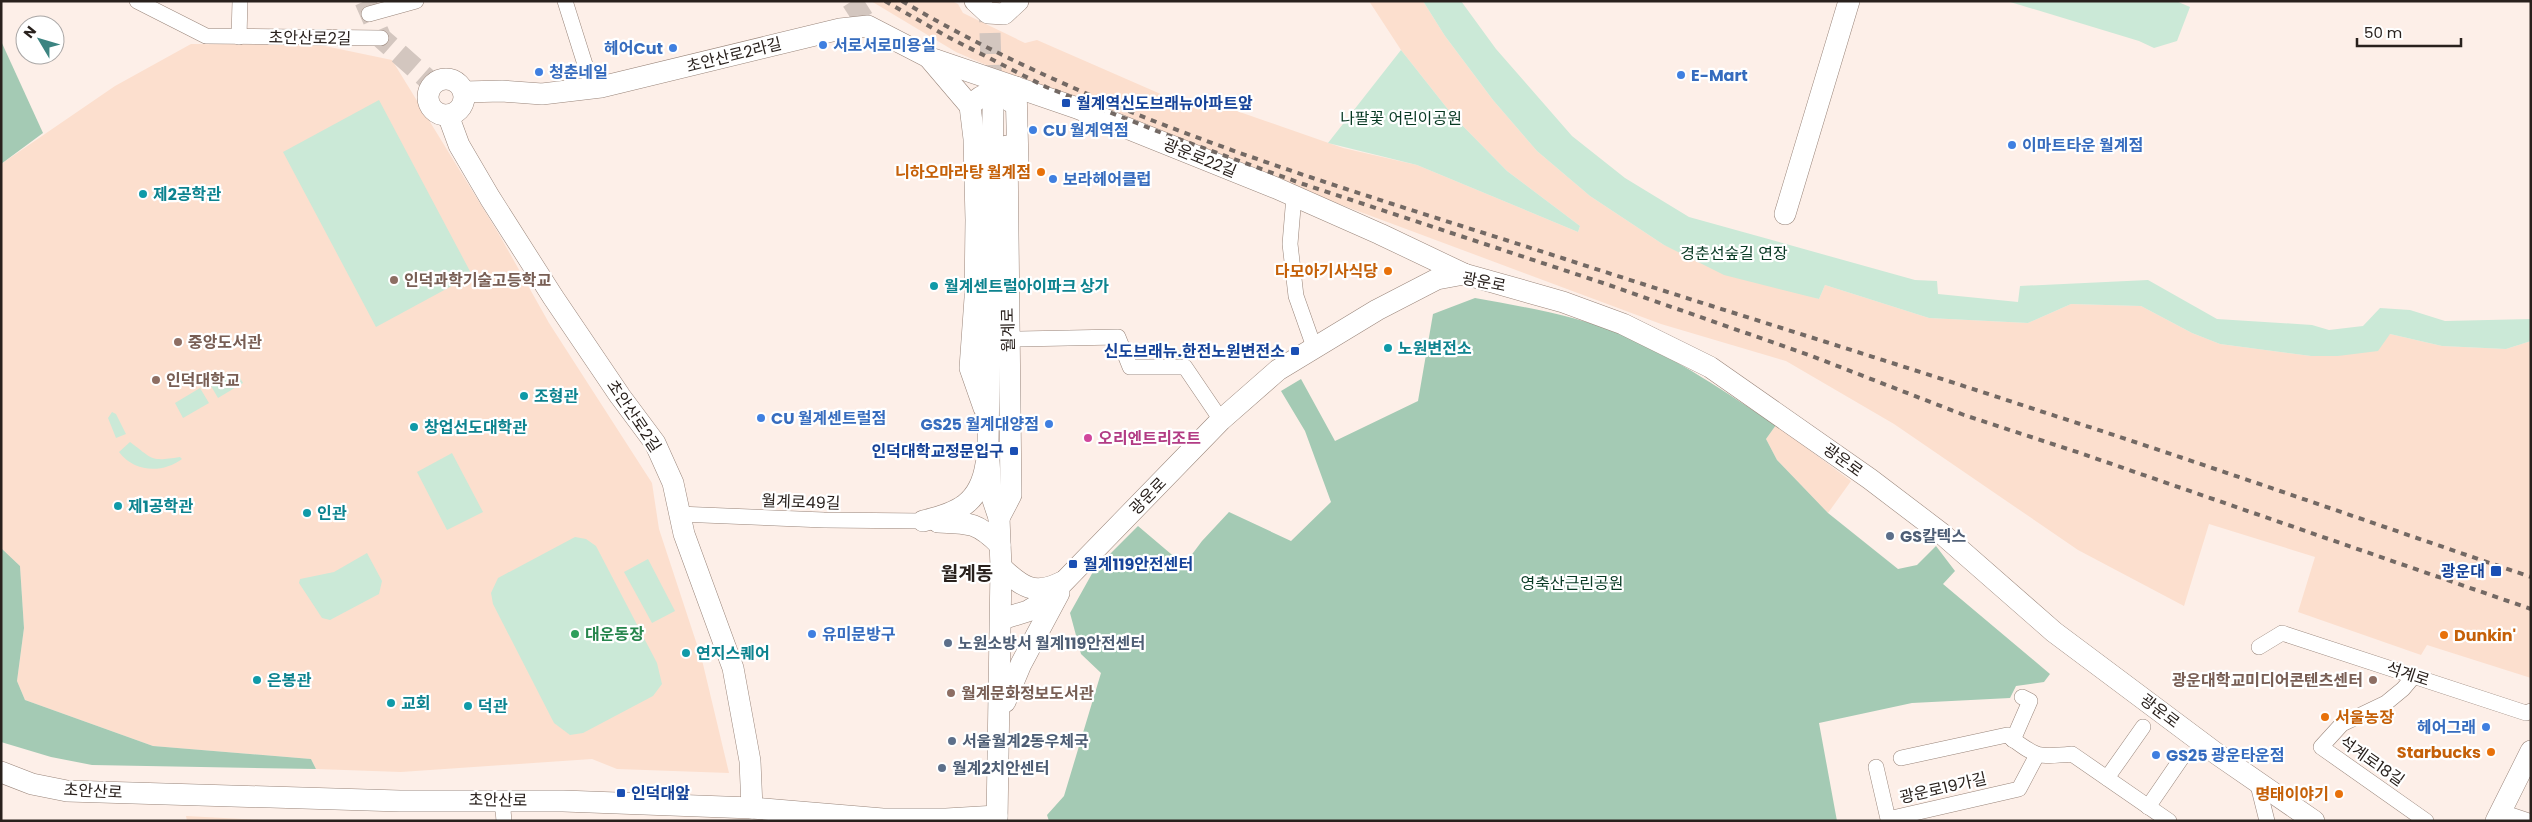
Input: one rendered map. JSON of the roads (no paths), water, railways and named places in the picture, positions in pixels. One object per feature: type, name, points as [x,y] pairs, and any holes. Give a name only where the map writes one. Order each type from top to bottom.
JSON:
[{"type":"street","name":"초안산로2길","points":[[137,1],[206,36],[381,38]]},
{"type":"street","points":[[239,37],[240,1]]},
{"type":"street","name":"초안산로2길","points":[[370,14],[416,1]]},
{"type":"street","points":[[565,1],[589,77],[601,87]]},
{"type":"street","points":[[974,1],[988,13],[1004,14],[1018,1]]},
{"type":"street","points":[[1785,214],[1849,1]]},
{"type":"street","name":"초안산로2라길","points":[[464,92],[502,91],[542,94],[601,87],[840,29],[868,26],[930,58]]},
{"type":"street","points":[[930,58],[970,106],[974,138],[976,220],[975,298],[970,368],[996,432]]},
{"type":"street","name":"광운로22길","points":[[930,58],[1076,108],[1294,196],[1464,274]]},
{"type":"street","points":[[447,78],[459,83],[464,92],[461,107],[448,115],[439,114],[430,105],[428,99],[430,87],[440,79],[447,78]]},
{"type":"street","points":[[1005,110],[1016,87]]},
{"type":"street","points":[[923,521],[956,513],[966,505],[984,474],[1019,365],[1020,261],[1005,110],[1009,97],[990,92],[979,96],[970,106]]},
{"type":"street","name":"월계로","points":[[997,818],[1002,618],[999,518],[1010,495],[996,432],[1005,110]]},
{"type":"street","name":"초안산로2길","points":[[448,115],[459,145],[490,198],[558,304],[655,443],[673,483],[678,514],[733,668],[750,761],[765,813]]},
{"type":"street","points":[[1294,196],[1290,244],[1296,296],[1314,347]]},
{"type":"street","name":"광운로","points":[[1002,618],[1028,611],[1046,600],[1221,420],[1278,370],[1377,310],[1437,279],[1464,274],[1563,302],[1623,324],[1710,367],[1870,479],[1941,533],[2054,632],[2314,821]]},
{"type":"street","name":"월계로","points":[[1019,339],[1118,337],[1130,367],[1186,367],[1221,420]]},
{"type":"street","name":"월계로49길","points":[[678,514],[824,520],[923,521]]},
{"type":"street","points":[[923,521],[972,524],[985,530],[1000,545]]},
{"type":"street","points":[[1001,567],[1027,588],[1044,589],[1066,579]]},
{"type":"street","points":[[1000,715],[1012,682],[1066,579]]},
{"type":"street","name":"석계로","points":[[2259,647],[2280,629],[2526,713],[2531,711]]},
{"type":"street","name":"석계로18길","points":[[2414,676],[2403,690],[2386,703],[2342,724],[2321,747],[2426,821]]},
{"type":"street","points":[[2013,740],[2030,702],[2022,697]]},
{"type":"street","points":[[2107,778],[2143,727]]},
{"type":"street","points":[[1901,758],[2006,735],[2037,755],[2044,757],[2072,754],[2169,821]]},
{"type":"street","points":[[2529,821],[2499,816],[2531,751]]},
{"type":"street","name":"광운로19가길","points":[[1876,767],[1888,819],[2019,789],[2037,755]]},
{"type":"street","points":[[2148,806],[2183,756]]},
{"type":"street","name":"초안산로","points":[[1,772],[32,784],[67,791],[400,801],[502,800],[883,819],[997,818]]},
{"type":"street","points":[[2257,781],[2267,821]]},
{"type":"street","points":[[502,800],[504,821]]},
{"type":"tunnel","points":[[365,1],[381,38],[433,84]]},
{"type":"tunnel","points":[[852,1],[868,26]]},
{"type":"tunnel","points":[[989,1],[992,96]]},
{"type":"railway","points":[[885,1],[948,37],[1046,87],[1162,133],[1303,184],[1603,283],[1809,355],[1964,415],[2080,453],[2531,609]]},
{"type":"railway","points":[[902,1],[980,44],[1060,82],[1143,117],[1226,148],[1395,205],[2099,430],[2531,577]]},
{"type":"place","name":"서로서로미용실","points":[[823,45]]},
{"type":"place","name":"헤어Cut","points":[[673,48]]},
{"type":"place","name":"청춘네일","points":[[539,72]]},
{"type":"place","name":"E-Mart","points":[[1681,75]]},
{"type":"place","name":"월계역신도브래뉴아파트앞","points":[[1066,103]]},
{"type":"place","name":"CU 월계역점","points":[[1033,130]]},
{"type":"place","name":"이마트타운 월계점","points":[[2012,145]]},
{"type":"place","name":"니하오마라탕 월계점","points":[[1041,172]]},
{"type":"place","name":"보라헤어클럽","points":[[1053,179]]},
{"type":"place","name":"제2공학관","points":[[143,194]]},
{"type":"place","name":"다모아기사식당","points":[[1388,271]]},
{"type":"place","name":"인덕과학기술고등학교","points":[[394,280]]},
{"type":"place","name":"월계센트럴아이파크 상가","points":[[934,286]]},
{"type":"place","name":"중앙도서관","points":[[178,342]]},
{"type":"place","name":"노원변전소","points":[[1388,348]]},
{"type":"place","name":"신도브래뉴.한전노원변전소","points":[[1295,351]]},
{"type":"place","name":"인덕대학교","points":[[156,380]]},
{"type":"place","name":"조형관","points":[[524,396]]},
{"type":"place","name":"CU 월계센트럴점","points":[[761,418]]},
{"type":"place","name":"GS25 월계대양점","points":[[1049,424]]},
{"type":"place","name":"창업선도대학관","points":[[414,427]]},
{"type":"place","name":"오리엔트리조트","points":[[1088,438]]},
{"type":"place","name":"인덕대학교정문입구","points":[[1014,451]]},
{"type":"place","name":"제1공학관","points":[[118,506]]},
{"type":"place","name":"인관","points":[[307,513]]},
{"type":"place","name":"GS칼텍스","points":[[1890,536]]},
{"type":"place","name":"월계119안전센터","points":[[1073,564]]},
{"type":"place","name":"광운대","points":[[2496,571]]},
{"type":"place","name":"대운동장","points":[[575,634]]},
{"type":"place","name":"유미문방구","points":[[812,634]]},
{"type":"place","name":"Dunkin'","points":[[2444,635]]},
{"type":"place","name":"노원소방서 월계119안전센터","points":[[948,643]]},
{"type":"place","name":"연지스퀘어","points":[[686,653]]},
{"type":"place","name":"은봉관","points":[[257,680]]},
{"type":"place","name":"광운대학교미디어콘텐츠센터","points":[[2373,680]]},
{"type":"place","name":"월계문화정보도서관","points":[[951,693]]},
{"type":"place","name":"교회","points":[[391,703]]},
{"type":"place","name":"덕관","points":[[468,706]]},
{"type":"place","name":"서울농장","points":[[2325,717]]},
{"type":"place","name":"헤어그래","points":[[2486,727]]},
{"type":"place","name":"서울월계2동우체국","points":[[952,741]]},
{"type":"place","name":"Starbucks","points":[[2491,752]]},
{"type":"place","name":"GS25 광운타운점","points":[[2156,755]]},
{"type":"place","name":"월계2치안센터","points":[[942,768]]},
{"type":"place","name":"인덕대앞","points":[[621,793]]},
{"type":"place","name":"명태이야기","points":[[2339,794]]},
{"type":"district","name":"월계동","points":[[967,573]]},
{"type":"park label","name":"나팔꽃 어린이공원","points":[[1401,118]]},
{"type":"park label","name":"경춘선숲길 연장","points":[[1734,253]]},
{"type":"park label","name":"영축산근린공원","points":[[1572,583]]}]
